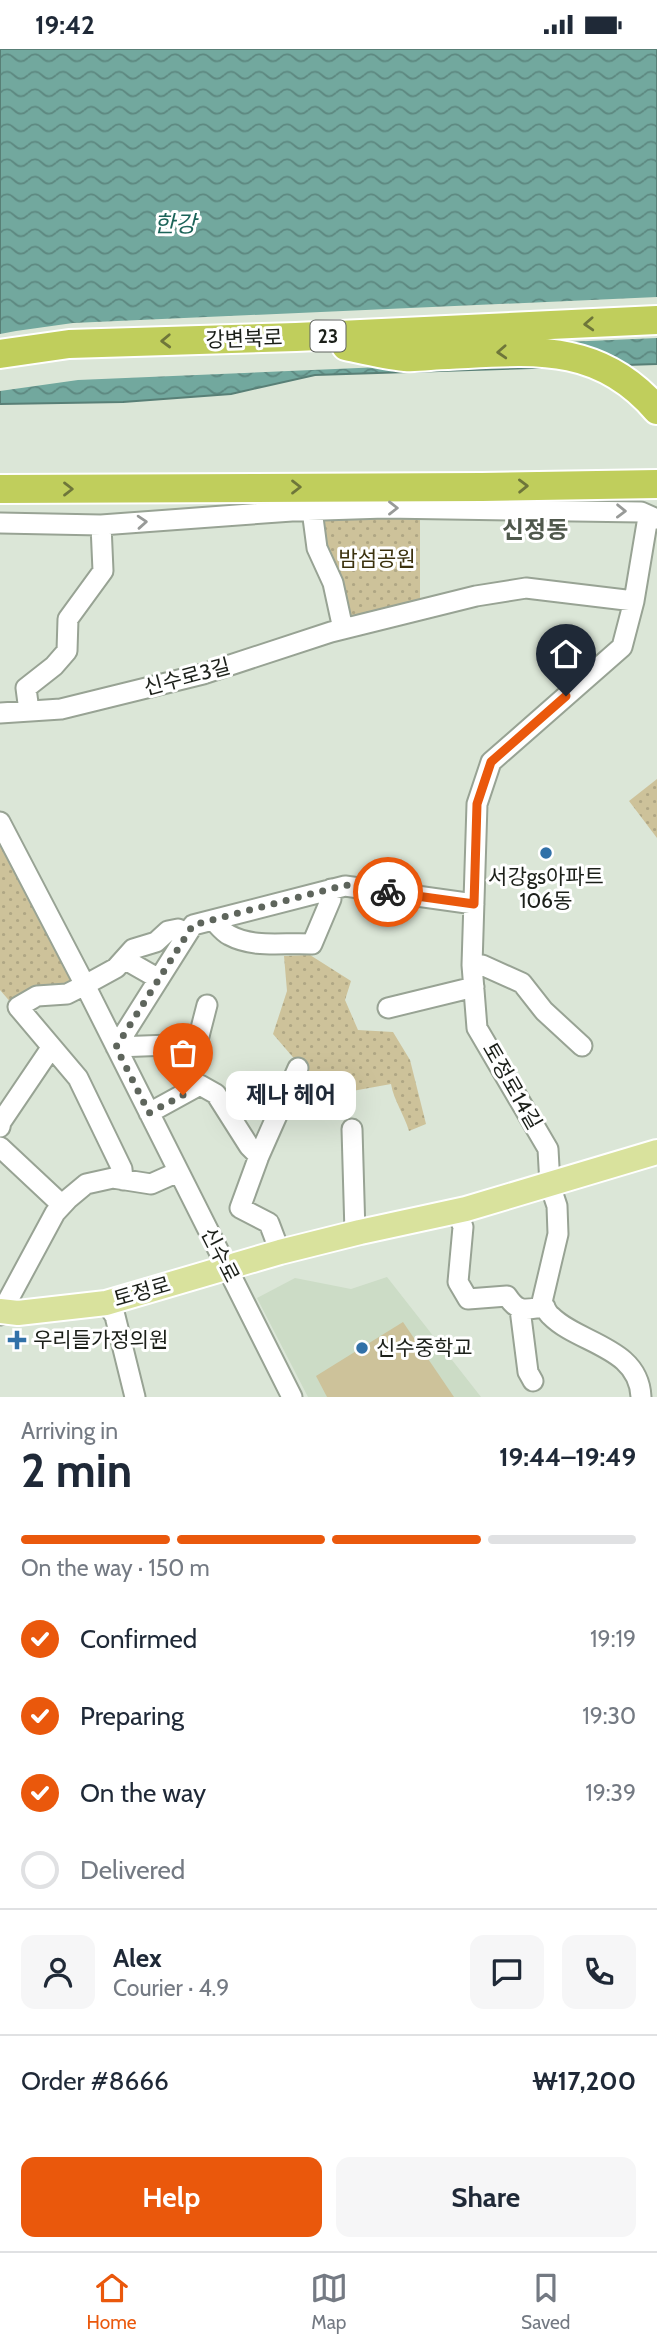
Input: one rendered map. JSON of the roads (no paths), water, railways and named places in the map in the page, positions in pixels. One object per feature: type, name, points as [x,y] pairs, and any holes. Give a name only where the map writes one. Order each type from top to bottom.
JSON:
[{"type":"highway","name":"강변북로","points":[[0,354],[69,344],[296,337],[657,320]]},
{"type":"highway","points":[[296,337],[405,357],[517,352],[570,355],[602,366],[632,384],[657,410]]},
{"type":"highway","points":[[0,489],[657,484]]},
{"type":"main road","name":"토정로","points":[[1,1313],[106,1303],[280,1252],[457,1211],[657,1152]]},
{"type":"street","points":[[312,510],[317,548],[333,583],[343,629]]},
{"type":"street","points":[[0,523],[101,525],[312,510],[640,512],[652,518]]},
{"type":"street","name":"토정로14길","points":[[545,1307],[542,1302],[558,1234],[557,1206],[550,1185],[548,1149],[477,1028],[472,965],[477,804],[491,762],[622,647],[652,518]]},
{"type":"street","points":[[29,711],[26,688],[54,666],[66,651],[68,619],[103,571],[101,525]]},
{"type":"street","name":"신수로3길","points":[[0,713],[61,709],[204,674],[343,629],[476,596],[526,588],[634,601]]},
{"type":"street","name":"신수로","points":[[0,822],[292,1397]]},
{"type":"street","points":[[116,1047],[193,925],[345,885],[474,904]]},
{"type":"street","points":[[213,919],[228,935],[255,943],[273,946],[289,943],[312,944],[331,899],[331,889]]},
{"type":"street","points":[[123,1180],[122,1170],[78,1078],[18,1007],[37,996],[67,994],[85,985],[116,968],[133,949],[156,942],[168,931],[178,929],[188,933]]},
{"type":"street","points":[[124,958],[159,979]]},
{"type":"street","points":[[472,965],[482,965],[522,983],[544,1011],[582,1046]]},
{"type":"street","points":[[387,1008],[474,987]]},
{"type":"street","points":[[116,1047],[197,1044],[207,1006]]},
{"type":"street","points":[[0,1127],[51,1048]]},
{"type":"street","points":[[280,1252],[269,1223],[240,1208],[259,1156],[298,1067]]},
{"type":"street","points":[[149,1113],[200,1085],[216,1094],[248,1146],[259,1156]]},
{"type":"street","points":[[352,1129],[355,1233]]},
{"type":"street","points":[[0,1147],[62,1205]]},
{"type":"street","points":[[1,1313],[55,1213],[86,1184],[113,1178],[151,1184],[178,1171]]},
{"type":"street","points":[[457,1211],[463,1227],[458,1282],[468,1299],[507,1296],[514,1308],[520,1310],[545,1307],[550,1316],[625,1360],[640,1387],[641,1397]]},
{"type":"street","points":[[106,1303],[115,1316],[135,1397]]},
{"type":"street","points":[[520,1310],[528,1372],[533,1381]]},
{"type":"water","name":"한강","points":[[0,49],[657,49],[657,364],[315,375],[231,394],[123,402],[0,404]]},
{"type":"place","name":"서강gs아파트 106동","points":[[546,853]]},
{"type":"place","name":"제나 헤어","points":[[183,1095]]},
{"type":"place","name":"우리들가정의원","points":[[17,1340]]},
{"type":"place","name":"신수중학교","points":[[362,1348]]},
{"type":"district","name":"신정동","points":[[535,530]]},
{"type":"park label","name":"밤섬공원","points":[[377,559]]}]
